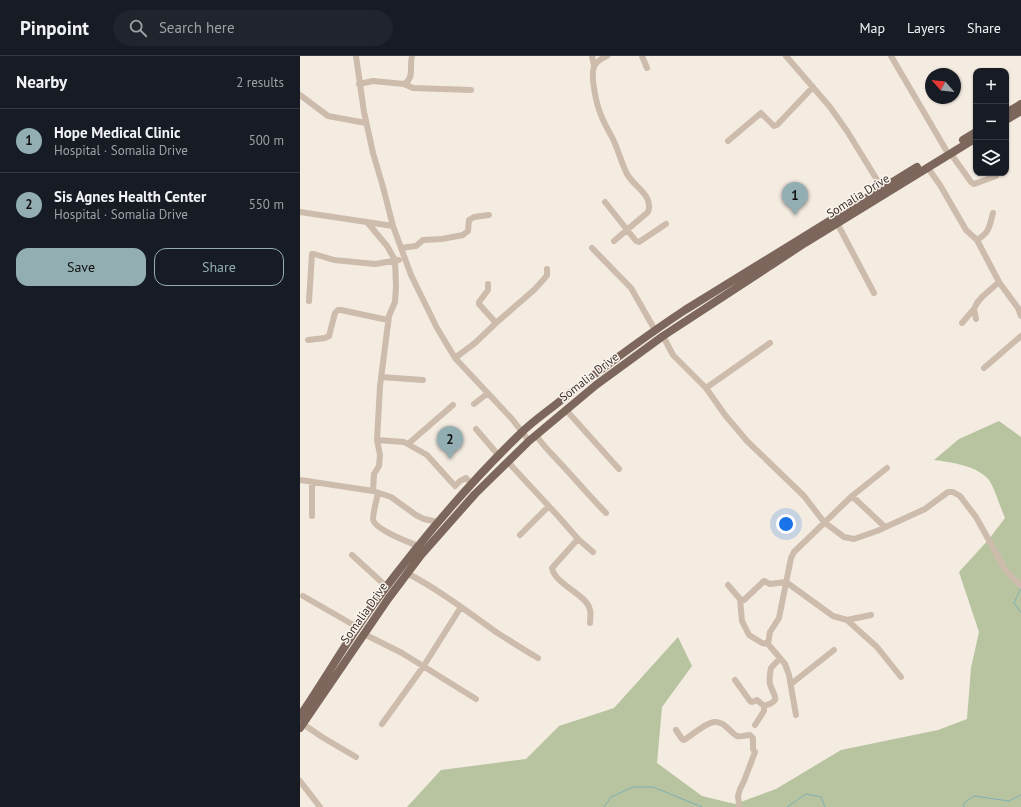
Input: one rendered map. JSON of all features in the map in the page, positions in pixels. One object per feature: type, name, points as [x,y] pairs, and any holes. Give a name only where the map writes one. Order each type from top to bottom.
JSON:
[{"type":"main road","points":[[1009,111],[1021,104]]},
{"type":"main road","points":[[1009,118],[1021,111]]},
{"type":"main road","name":"Somalia Drive","points":[[301,723],[407,573],[441,531],[529,441],[596,385],[663,336],[765,268],[928,168],[973,134]]},
{"type":"main road","name":"Somalia Drive","points":[[301,723],[357,627],[386,587],[438,522],[522,432],[593,376],[655,330],[742,274],[882,188],[973,140]]},
{"type":"street","points":[[356,56],[366,123],[393,226],[404,259],[437,328],[455,358],[488,393],[529,441]]},
{"type":"street","points":[[404,84],[408,82],[411,76],[412,56]]},
{"type":"street","points":[[592,56],[596,100],[600,114],[628,175],[647,197],[650,203],[648,212],[614,241]]},
{"type":"street","points":[[594,65],[607,56]]},
{"type":"street","points":[[642,56],[647,68]]},
{"type":"street","points":[[786,56],[813,86],[848,131],[882,188]]},
{"type":"street","points":[[891,56],[948,152],[971,182],[974,184],[996,176]]},
{"type":"street","points":[[359,84],[373,81],[404,84],[413,88],[471,90]]},
{"type":"street","points":[[728,142],[761,113],[774,126],[777,125],[813,86]]},
{"type":"street","points":[[300,96],[328,116],[366,123]]},
{"type":"street","points":[[928,168],[940,185],[964,227],[977,240],[999,282],[1019,307],[1021,316]]},
{"type":"street","points":[[605,202],[638,242],[666,224]]},
{"type":"street","points":[[300,212],[393,226]]},
{"type":"street","points":[[977,240],[986,234],[993,213]]},
{"type":"street","points":[[401,248],[416,246],[423,240],[442,239],[464,235],[468,231],[469,220],[474,217],[489,215]]},
{"type":"street","points":[[367,222],[387,246],[395,260],[396,302],[388,320],[381,377],[377,419],[377,440],[380,455],[379,466],[374,474],[376,505],[373,521],[376,525],[392,535],[418,546]]},
{"type":"street","points":[[837,223],[874,293]]},
{"type":"street","points":[[592,248],[631,288],[655,330]]},
{"type":"street","points":[[309,301],[312,254],[334,260],[374,264],[404,259]]},
{"type":"street","points":[[455,358],[475,343],[496,322],[537,287],[547,275],[547,269]]},
{"type":"street","points":[[962,323],[982,297],[999,282]]},
{"type":"street","points":[[488,284],[488,290],[479,304],[496,322]]},
{"type":"street","points":[[974,309],[976,319]]},
{"type":"street","points":[[308,340],[325,338],[329,336],[335,313],[338,310],[388,320]]},
{"type":"street","points":[[663,336],[673,355],[706,388],[725,415],[747,441],[804,496],[824,522],[844,537],[854,539],[885,528],[925,509],[948,492],[953,492],[960,496],[976,517],[984,534],[1006,571],[1021,586]]},
{"type":"street","points":[[984,368],[1021,336]]},
{"type":"street","points":[[706,388],[770,343]]},
{"type":"street","points":[[381,377],[423,380]]},
{"type":"street","points":[[474,404],[488,393]]},
{"type":"street","points":[[408,444],[454,405]]},
{"type":"street","points":[[566,410],[619,469]]},
{"type":"street","points":[[476,429],[498,456]]},
{"type":"street","points":[[536,435],[544,447],[606,513]]},
{"type":"street","points":[[377,440],[408,444],[427,455],[453,485],[456,486],[460,481],[466,478],[472,484]]},
{"type":"street","points":[[508,462],[578,539],[593,552]]},
{"type":"street","points":[[768,644],[770,632],[779,618],[791,558],[794,552],[852,496],[887,468]]},
{"type":"street","points":[[300,480],[375,492],[391,497],[424,519],[438,522]]},
{"type":"street","points":[[312,482],[312,516]]},
{"type":"street","points":[[852,496],[885,528]]},
{"type":"street","points":[[520,535],[549,506]]},
{"type":"street","points":[[578,539],[552,568],[557,578],[580,596],[588,605],[590,610],[590,623]]},
{"type":"street","points":[[352,555],[386,587]]},
{"type":"street","points":[[407,573],[425,583],[481,620],[496,632],[538,658]]},
{"type":"street","points":[[740,599],[744,600],[764,581],[770,584],[786,582],[833,616],[847,620],[877,647],[901,677]]},
{"type":"street","points":[[728,585],[740,599],[742,621],[749,635],[762,643],[768,644],[786,664],[796,715]]},
{"type":"street","points":[[303,596],[357,627]]},
{"type":"street","points":[[382,724],[423,667],[461,607]]},
{"type":"street","points":[[847,620],[871,615]]},
{"type":"street","points":[[364,634],[402,653],[476,699]]},
{"type":"street","points":[[791,684],[834,650]]},
{"type":"street","points":[[764,706],[771,704],[775,699],[775,695],[770,684],[771,668],[780,658]]},
{"type":"street","points":[[735,680],[750,701],[752,702],[757,700],[764,706]]},
{"type":"street","points":[[755,725],[764,710],[764,706]]},
{"type":"street","points":[[676,730],[684,740],[707,725],[715,722],[724,724],[738,736],[750,735],[754,738],[753,749],[755,752],[740,789],[738,796],[738,807]]},
{"type":"street","points":[[301,723],[356,757]]},
{"type":"street","points":[[300,781],[320,807]]},
{"type":"green space","points":[[999,421],[1021,437],[1021,807],[407,807],[441,770],[526,759],[559,726],[614,708],[678,637],[692,666],[662,707],[657,763],[702,796],[735,804],[776,789],[841,750],[938,730],[967,719],[971,668],[979,632],[959,572],[989,539],[1005,518],[991,483],[984,475],[971,468],[934,460],[959,439]]},
{"type":"waterway","points":[[1021,588],[1014,603],[1021,613]]},
{"type":"waterway","points":[[604,807],[611,797],[633,787],[653,787],[702,807]]},
{"type":"waterway","points":[[787,807],[806,794],[821,797],[825,807]]},
{"type":"waterway","points":[[964,807],[964,803],[974,796],[1009,801],[1021,795]]},
{"type":"place","name":"Hope Medical Clinic","points":[[795,215]]},
{"type":"place","name":"Sis Agnes Health Center","points":[[450,459]]}]
